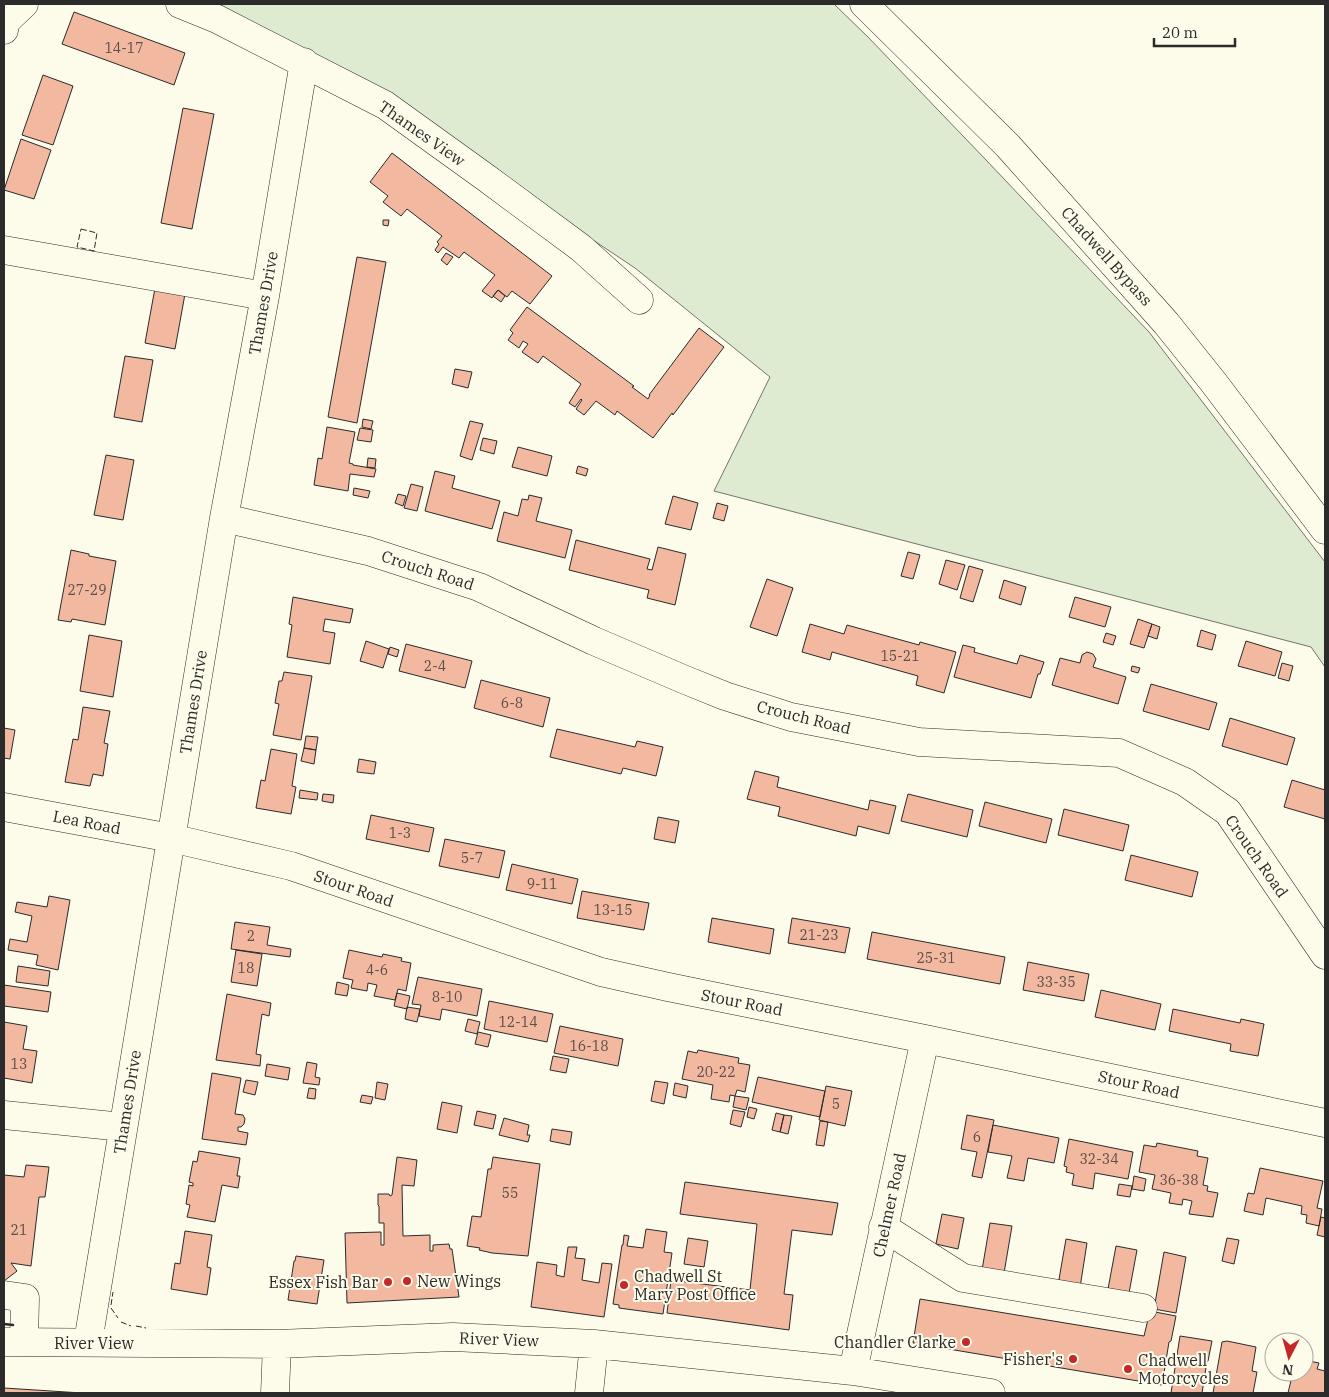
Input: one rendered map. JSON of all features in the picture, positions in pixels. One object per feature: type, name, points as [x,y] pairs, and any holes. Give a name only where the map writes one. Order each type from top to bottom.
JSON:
[{"type":"street","points":[[4,30],[6,21],[24,4]]},
{"type":"street","name":"Thames View","points":[[180,4],[217,19],[385,105],[485,176],[581,248],[639,300]]},
{"type":"street","name":"Chadwell Bypass","points":[[864,4],[1008,146],[1166,323],[1214,383],[1325,530]]},
{"type":"street","name":"Thames Drive","points":[[88,1342],[224,518],[265,296],[304,62]]},
{"type":"street","points":[[4,250],[265,296]]},
{"type":"street","name":"Crouch Road","points":[[224,518],[368,551],[479,587],[683,679],[725,696],[791,717],[919,742],[1119,752],[1185,782],[1228,812],[1325,955]]},
{"type":"street","name":"Lea Road","points":[[4,806],[171,838]]},
{"type":"street","name":"Stour Road","points":[[171,838],[291,866],[601,972],[1325,1123]]},
{"type":"street","name":"Chelmer Road","points":[[853,1371],[925,1039]]},
{"type":"street","points":[[4,1115],[123,1127]]},
{"type":"street","points":[[883,1228],[963,1278],[1143,1308]]},
{"type":"street","points":[[4,1295],[25,1298],[14,1342]]},
{"type":"street","name":"River View","points":[[14,1342],[277,1344],[453,1337],[594,1344],[853,1371],[991,1393]]},
{"type":"street","points":[[275,1393],[277,1344]]},
{"type":"street","points":[[588,1393],[594,1344]]},
{"type":"green space","points":[[180,4],[834,4],[868,37],[1149,332],[1325,562],[1325,667],[1311,647],[714,491],[770,377],[635,268],[488,170]]},
{"type":"building","points":[[74,12],[185,53],[174,85],[62,44]]},
{"type":"building","points":[[43,75],[73,86],[53,145],[22,135]]},
{"type":"building","points":[[183,108],[214,114],[192,229],[161,223]]},
{"type":"building","points":[[21,139],[51,150],[34,199],[4,190]]},
{"type":"building","points":[[392,153],[552,276],[530,304],[512,291],[507,297],[498,290],[492,298],[482,291],[495,275],[464,252],[459,258],[443,247],[438,253],[435,250],[439,244],[437,242],[442,236],[407,209],[401,216],[383,202],[388,196],[370,182]]},
{"type":"building","points":[[383,220],[389,220],[388,226],[383,225]]},
{"type":"building","points":[[446,253],[453,257],[447,265],[441,260]]},
{"type":"building","points":[[357,257],[386,262],[357,423],[328,417]]},
{"type":"building","points":[[155,288],[185,294],[175,349],[145,343]]},
{"type":"building","points":[[498,290],[505,296],[501,302],[493,296]]},
{"type":"building","points":[[527,307],[634,386],[632,387],[648,399],[649,395],[699,328],[724,347],[673,415],[672,413],[653,438],[617,411],[615,415],[596,401],[584,415],[576,409],[581,399],[575,407],[569,403],[581,384],[543,356],[538,363],[522,352],[528,344],[523,341],[519,348],[508,340],[513,333],[510,330]]},
{"type":"building","points":[[125,356],[153,360],[142,422],[114,417]]},
{"type":"building","points":[[455,369],[472,372],[468,388],[452,384]]},
{"type":"building","points":[[363,419],[373,421],[371,429],[362,427]]},
{"type":"building","points":[[470,421],[483,424],[472,460],[460,456]]},
{"type":"building","points":[[327,427],[355,432],[349,463],[376,469],[374,477],[350,474],[348,491],[314,485],[318,458],[322,459]]},
{"type":"building","points":[[360,428],[373,430],[371,442],[357,440]]},
{"type":"building","points":[[483,438],[497,441],[494,454],[480,450]]},
{"type":"building","points":[[518,447],[552,456],[547,476],[512,467]]},
{"type":"building","points":[[106,455],[134,460],[123,520],[94,515]]},
{"type":"building","points":[[368,458],[376,459],[375,468],[367,467]]},
{"type":"building","points":[[578,466],[588,469],[586,476],[576,473]]},
{"type":"building","points":[[435,471],[455,476],[452,488],[500,501],[492,529],[425,511]]},
{"type":"building","points":[[411,484],[423,487],[417,511],[404,508]]},
{"type":"building","points":[[354,488],[370,491],[368,498],[353,495]]},
{"type":"building","points":[[398,494],[406,496],[403,506],[395,503]]},
{"type":"building","points":[[529,495],[542,498],[536,521],[572,530],[565,558],[497,541],[504,512],[518,516],[522,499],[528,500]]},
{"type":"building","points":[[673,496],[698,503],[691,530],[665,524]]},
{"type":"building","points":[[717,503],[728,506],[724,521],[713,518]]},
{"type":"building","points":[[576,540],[650,559],[647,569],[652,570],[658,547],[686,554],[675,605],[647,598],[649,590],[569,570]]},
{"type":"building","points":[[71,550],[89,554],[89,556],[116,561],[105,625],[72,619],[71,622],[58,620]]},
{"type":"building","points":[[908,552],[920,555],[913,579],[901,576]]},
{"type":"building","points":[[946,560],[965,565],[957,590],[939,584]]},
{"type":"building","points":[[969,566],[983,570],[973,602],[960,598]]},
{"type":"building","points":[[767,579],[793,588],[777,636],[750,627]]},
{"type":"building","points":[[1004,580],[1026,587],[1021,605],[999,598]]},
{"type":"building","points":[[293,597],[353,609],[350,623],[325,619],[323,631],[335,633],[330,664],[287,657],[292,625],[289,624]]},
{"type":"building","points":[[1075,597],[1111,607],[1105,627],[1069,617]]},
{"type":"building","points":[[1138,619],[1152,624],[1144,648],[1130,644]]},
{"type":"building","points":[[810,624],[844,634],[847,625],[919,645],[920,642],[956,652],[944,693],[916,685],[918,676],[832,652],[830,660],[802,652]]},
{"type":"building","points":[[1152,624],[1160,627],[1157,639],[1148,636]]},
{"type":"building","points":[[1201,630],[1216,635],[1212,650],[1197,646]]},
{"type":"building","points":[[1106,633],[1116,636],[1113,645],[1103,642]]},
{"type":"building","points":[[89,635],[122,641],[113,697],[80,691]]},
{"type":"building","points":[[366,641],[389,649],[383,668],[360,661]]},
{"type":"building","points":[[1246,641],[1282,652],[1275,676],[1238,666]]},
{"type":"building","points":[[406,644],[472,661],[465,688],[399,671]]},
{"type":"building","points":[[963,645],[975,648],[974,652],[1017,664],[1020,655],[1044,662],[1040,674],[1038,674],[1031,698],[954,677]]},
{"type":"building","points":[[390,647],[399,650],[397,657],[388,654]]},
{"type":"building","points":[[1087,652],[1093,654],[1096,659],[1093,667],[1126,677],[1118,704],[1052,685],[1060,658],[1080,663],[1082,655]]},
{"type":"building","points":[[1282,663],[1293,666],[1289,681],[1278,678]]},
{"type":"building","points":[[1132,666],[1140,668],[1138,673],[1131,671]]},
{"type":"building","points":[[284,672],[312,676],[301,740],[273,735],[279,704],[275,703],[279,681],[282,681]]},
{"type":"building","points":[[481,680],[550,698],[543,727],[474,708]]},
{"type":"building","points":[[1151,684],[1217,703],[1209,730],[1143,711]]},
{"type":"building","points":[[83,707],[110,711],[104,743],[108,744],[103,776],[93,774],[90,786],[65,782],[73,739],[78,740]]},
{"type":"building","points":[[1230,718],[1295,738],[1287,765],[1222,746]]},
{"type":"building","points":[[4,728],[15,730],[10,759],[4,758]]},
{"type":"building","points":[[557,729],[635,747],[637,741],[663,747],[656,776],[623,768],[621,774],[550,757]]},
{"type":"building","points":[[306,736],[318,737],[316,750],[304,748]]},
{"type":"building","points":[[304,748],[316,750],[314,764],[301,761]]},
{"type":"building","points":[[271,749],[297,754],[292,786],[296,787],[291,814],[256,808],[261,780],[265,781]]},
{"type":"building","points":[[359,759],[376,762],[374,774],[357,772]]},
{"type":"building","points":[[755,771],[779,777],[777,787],[868,810],[870,800],[896,806],[889,834],[858,826],[856,836],[778,816],[780,807],[747,799]]},
{"type":"building","points":[[1292,780],[1325,790],[1325,819],[1284,807]]},
{"type":"building","points":[[300,790],[318,793],[317,800],[299,798]]},
{"type":"building","points":[[323,794],[334,795],[333,803],[322,801]]},
{"type":"building","points":[[908,794],[973,810],[967,837],[901,821]]},
{"type":"building","points":[[985,802],[1052,819],[1046,843],[979,826]]},
{"type":"building","points":[[1064,809],[1129,825],[1123,851],[1058,835]]},
{"type":"building","points":[[371,815],[434,828],[429,852],[366,839]]},
{"type":"building","points":[[658,817],[679,821],[675,843],[654,839]]},
{"type":"building","points":[[445,839],[505,851],[499,878],[439,866]]},
{"type":"building","points":[[1131,855],[1198,872],[1192,897],[1125,880]]},
{"type":"building","points":[[512,864],[578,879],[572,904],[506,890]]},
{"type":"building","points":[[582,891],[649,903],[644,930],[577,918]]},
{"type":"building","points":[[49,896],[70,900],[58,970],[36,965],[38,955],[8,950],[10,939],[27,942],[32,916],[15,912],[17,902],[47,907]]},
{"type":"building","points":[[712,918],[774,929],[770,954],[708,942]]},
{"type":"building","points":[[792,918],[850,928],[845,953],[788,943]]},
{"type":"building","points":[[235,922],[270,927],[267,945],[291,949],[290,957],[231,949]]},
{"type":"building","points":[[872,932],[1005,957],[1000,984],[867,959]]},
{"type":"building","points":[[236,950],[262,954],[257,986],[231,982]]},
{"type":"building","points":[[349,950],[382,957],[383,954],[402,958],[401,961],[411,963],[406,991],[398,989],[395,1000],[374,996],[377,985],[368,983],[367,991],[351,988],[353,980],[343,978]]},
{"type":"building","points":[[1028,962],[1089,974],[1084,1001],[1023,990]]},
{"type":"building","points":[[18,966],[50,971],[48,986],[16,982]]},
{"type":"building","points":[[418,977],[482,989],[477,1016],[442,1009],[440,1020],[419,1016],[421,1005],[412,1004]]},
{"type":"building","points":[[337,982],[349,985],[347,996],[335,994]]},
{"type":"building","points":[[4,985],[51,992],[48,1012],[4,1006]]},
{"type":"building","points":[[1101,990],[1161,1004],[1155,1030],[1095,1017]]},
{"type":"building","points":[[397,993],[410,996],[407,1009],[394,1006]]},
{"type":"building","points":[[227,994],[271,1003],[269,1016],[262,1014],[256,1054],[261,1055],[260,1066],[216,1060]]},
{"type":"building","points":[[489,1001],[553,1014],[547,1042],[484,1029]]},
{"type":"building","points":[[407,1007],[420,1009],[417,1022],[405,1019]]},
{"type":"building","points":[[1173,1009],[1240,1023],[1241,1019],[1264,1024],[1258,1056],[1230,1051],[1231,1044],[1169,1031]]},
{"type":"building","points":[[468,1019],[480,1022],[477,1034],[465,1031]]},
{"type":"building","points":[[4,1022],[27,1026],[23,1049],[37,1051],[32,1083],[4,1078]]},
{"type":"building","points":[[560,1026],[623,1039],[618,1066],[554,1053]]},
{"type":"building","points":[[478,1032],[491,1035],[488,1047],[475,1044]]},
{"type":"building","points":[[698,1050],[739,1058],[738,1063],[750,1065],[745,1092],[737,1090],[735,1096],[730,1095],[729,1102],[711,1099],[713,1085],[682,1079],[688,1051],[697,1053]]},
{"type":"building","points":[[553,1056],[569,1059],[566,1073],[550,1070]]},
{"type":"building","points":[[307,1062],[317,1064],[315,1077],[320,1078],[319,1085],[303,1083]]},
{"type":"building","points":[[267,1064],[290,1068],[288,1080],[265,1076]]},
{"type":"building","points":[[212,1073],[241,1078],[235,1114],[243,1115],[245,1119],[244,1124],[238,1127],[238,1131],[248,1133],[246,1145],[202,1139]]},
{"type":"building","points":[[758,1077],[825,1091],[820,1117],[752,1102]]},
{"type":"building","points":[[246,1080],[258,1082],[255,1095],[243,1092]]},
{"type":"building","points":[[655,1081],[668,1083],[664,1104],[651,1101]]},
{"type":"building","points":[[377,1082],[388,1084],[385,1100],[375,1098]]},
{"type":"building","points":[[675,1083],[688,1086],[686,1098],[673,1095]]},
{"type":"building","points":[[826,1086],[852,1091],[845,1126],[819,1120]]},
{"type":"building","points":[[309,1088],[316,1089],[315,1099],[307,1098]]},
{"type":"building","points":[[362,1095],[373,1097],[371,1104],[360,1102]]},
{"type":"building","points":[[735,1096],[749,1098],[746,1110],[733,1107]]},
{"type":"building","points":[[442,1102],[462,1106],[457,1133],[437,1129]]},
{"type":"building","points":[[749,1107],[757,1109],[754,1119],[747,1117]]},
{"type":"building","points":[[733,1110],[745,1112],[741,1127],[730,1124]]},
{"type":"building","points":[[477,1111],[496,1115],[493,1129],[474,1125]]},
{"type":"building","points":[[776,1113],[784,1115],[780,1132],[772,1130]]},
{"type":"building","points":[[784,1115],[792,1116],[788,1134],[780,1132]]},
{"type":"building","points":[[967,1115],[994,1120],[982,1178],[972,1176],[977,1152],[961,1149]]},
{"type":"building","points":[[504,1118],[529,1125],[527,1135],[530,1135],[528,1142],[499,1135]]},
{"type":"building","points":[[820,1121],[828,1122],[824,1146],[816,1145]]},
{"type":"building","points":[[993,1125],[1059,1138],[1054,1163],[1028,1158],[1024,1181],[1007,1178],[1012,1156],[988,1152]]},
{"type":"building","points":[[552,1129],[572,1132],[570,1145],[550,1141]]},
{"type":"building","points":[[1069,1139],[1133,1152],[1128,1179],[1095,1173],[1093,1189],[1072,1185],[1074,1174],[1066,1172],[1067,1167],[1064,1166]]},
{"type":"building","points":[[1157,1143],[1198,1151],[1197,1156],[1208,1158],[1203,1185],[1208,1186],[1207,1191],[1218,1193],[1213,1217],[1189,1214],[1192,1201],[1183,1199],[1182,1205],[1169,1203],[1171,1193],[1152,1189],[1155,1175],[1139,1172],[1144,1145],[1156,1147]]},
{"type":"building","points":[[199,1151],[240,1158],[237,1176],[240,1176],[238,1188],[222,1185],[215,1222],[187,1217],[190,1205],[186,1204],[189,1185],[193,1186],[193,1183],[189,1182],[193,1161],[197,1162]]},
{"type":"building","points":[[397,1157],[417,1160],[414,1186],[402,1185],[403,1236],[430,1235],[430,1251],[433,1251],[433,1245],[449,1244],[450,1249],[452,1249],[459,1297],[347,1303],[345,1233],[381,1232],[381,1245],[384,1245],[384,1223],[379,1223],[378,1194],[392,1195]]},
{"type":"building","points":[[493,1157],[540,1164],[528,1256],[492,1253],[479,1250],[480,1248],[467,1246],[472,1216],[481,1217],[488,1169],[491,1169]]},
{"type":"building","points":[[26,1165],[49,1167],[45,1197],[39,1197],[31,1266],[11,1263],[17,1271],[4,1281],[4,1175],[24,1177]]},
{"type":"building","points":[[1260,1168],[1323,1181],[1317,1208],[1322,1209],[1319,1226],[1306,1223],[1307,1215],[1301,1214],[1302,1206],[1266,1198],[1263,1215],[1244,1211],[1248,1193],[1254,1194]]},
{"type":"building","points":[[1134,1176],[1146,1179],[1144,1191],[1132,1189]]},
{"type":"building","points":[[685,1182],[838,1203],[832,1235],[792,1230],[784,1294],[793,1295],[789,1330],[667,1313],[671,1280],[750,1290],[757,1224],[680,1214]]},
{"type":"building","points":[[1119,1184],[1132,1186],[1130,1197],[1117,1195]]},
{"type":"building","points":[[942,1214],[964,1218],[958,1249],[936,1244]]},
{"type":"building","points":[[1321,1217],[1325,1218],[1325,1237],[1317,1235]]},
{"type":"building","points":[[990,1223],[1012,1226],[1003,1279],[981,1276]]},
{"type":"building","points":[[646,1229],[667,1232],[664,1252],[672,1253],[663,1314],[619,1308],[619,1305],[613,1304],[624,1235],[629,1236],[627,1246],[643,1248]]},
{"type":"building","points":[[185,1231],[212,1235],[207,1267],[211,1268],[207,1295],[171,1289],[175,1263],[180,1264]]},
{"type":"building","points":[[688,1238],[708,1241],[704,1267],[684,1264]]},
{"type":"building","points":[[1227,1238],[1239,1240],[1234,1264],[1222,1261]]},
{"type":"building","points":[[1066,1239],[1087,1243],[1079,1294],[1057,1291]]},
{"type":"building","points":[[1116,1246],[1137,1250],[1129,1293],[1108,1289]]},
{"type":"building","points":[[568,1247],[577,1247],[575,1258],[585,1259],[582,1280],[599,1283],[602,1263],[612,1264],[604,1317],[531,1307],[537,1262],[557,1265],[556,1275],[564,1277]]},
{"type":"building","points":[[1164,1252],[1186,1257],[1176,1313],[1154,1309]]},
{"type":"building","points":[[296,1256],[324,1260],[317,1304],[288,1300]]},
{"type":"building","points":[[920,1299],[1144,1336],[1150,1311],[1176,1316],[1171,1341],[1169,1342],[1162,1385],[913,1343]]},
{"type":"building","points":[[1180,1336],[1212,1341],[1202,1393],[1171,1393]]},
{"type":"building","points":[[1227,1341],[1256,1347],[1252,1371],[1257,1372],[1253,1393],[1213,1393],[1222,1342]]},
{"type":"building","points":[[1314,1362],[1319,1363],[1317,1369],[1325,1371],[1325,1393],[1288,1393],[1291,1382],[1314,1382]]},
{"type":"building","points":[[4,1388],[82,1393],[4,1393]]},
{"type":"fence","points":[[81,229],[97,233],[94,251],[77,247],[81,229]]},
{"type":"fence","points":[[111,1305],[113,1292]]},
{"type":"fence","points":[[111,1308],[118,1318]]},
{"type":"fence","points":[[121,1322],[131,1326]]},
{"type":"fence","points":[[136,1326],[146,1328]]},
{"type":"wall","points":[[4,1324],[13,1325]]},
{"type":"place","name":"New Wings","points":[[407,1281]]},
{"type":"place","name":"Essex Fish Bar","points":[[388,1282]]},
{"type":"place","name":"Chadwell St Mary Post Office","points":[[624,1285]]},
{"type":"place","name":"Chandler Clarke","points":[[966,1342]]},
{"type":"place","name":"Fisher's","points":[[1073,1359]]},
{"type":"place","name":"Chadwell Motorcycles","points":[[1128,1369]]}]
